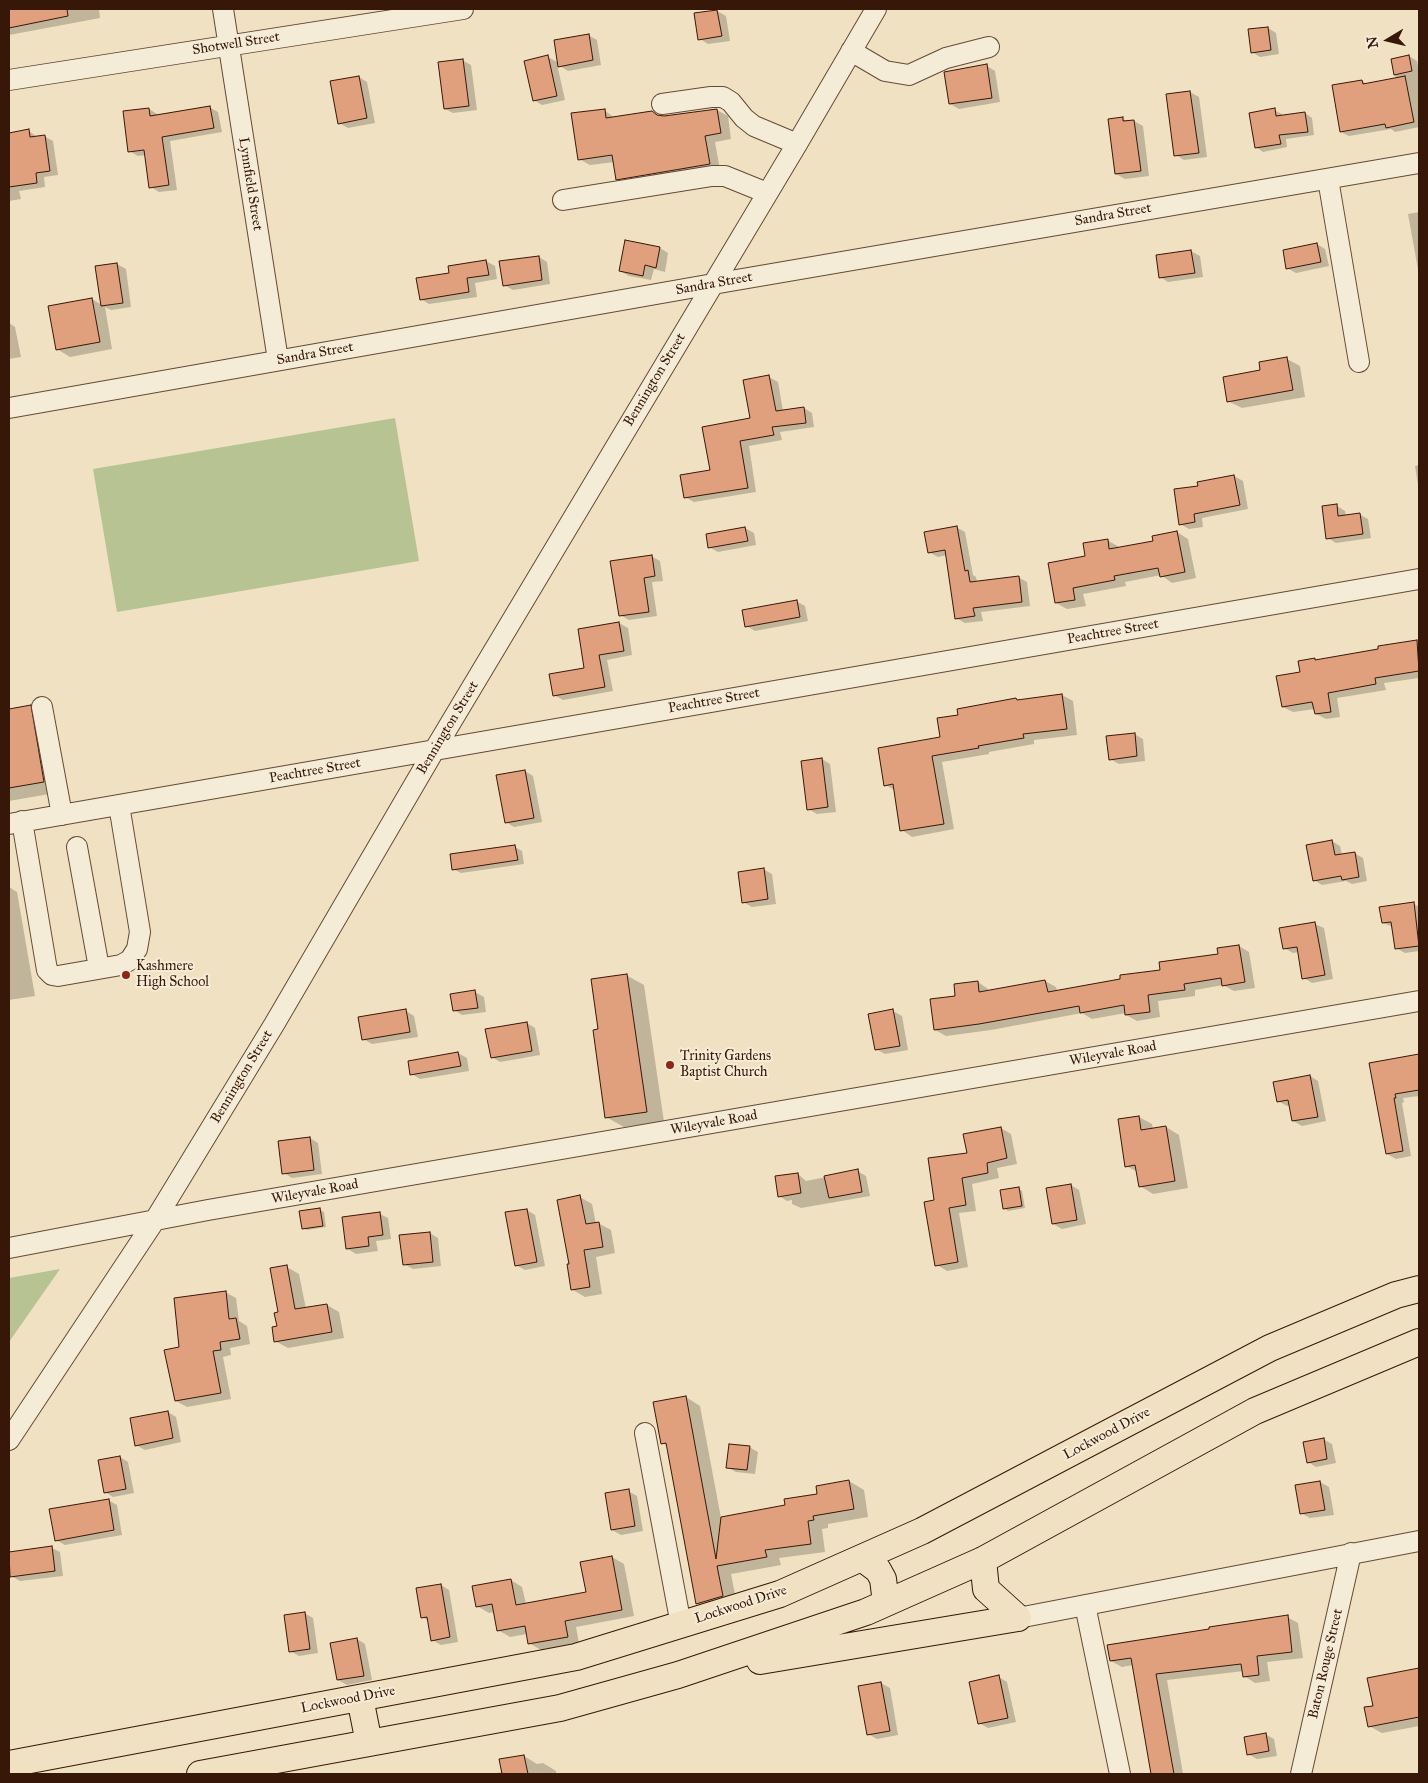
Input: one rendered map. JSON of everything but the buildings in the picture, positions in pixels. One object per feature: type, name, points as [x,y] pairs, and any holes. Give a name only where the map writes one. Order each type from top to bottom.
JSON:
[{"type":"main road","name":"Lockwood Drive","points":[[9,1765],[576,1657],[780,1594],[922,1531],[1270,1348],[1396,1295],[1419,1288]]},
{"type":"main road","points":[[200,1774],[289,1766],[370,1743],[560,1708],[678,1675],[866,1612],[983,1560],[1255,1411],[1419,1342]]},
{"type":"main road","points":[[862,1558],[878,1570],[883,1580],[886,1603]]},
{"type":"main road","points":[[983,1560],[986,1589],[1018,1618]]},
{"type":"main road","points":[[678,1675],[1018,1618]]},
{"type":"main road","points":[[360,1698],[370,1743]]},
{"type":"street","name":"Lynnfield Street","points":[[223,9],[278,360]]},
{"type":"street","name":"Shotwell Street","points":[[9,80],[463,9]]},
{"type":"street","name":"Bennington Street","points":[[9,1440],[155,1220],[275,1023],[435,750],[876,9]]},
{"type":"street","points":[[851,51],[885,71],[909,74],[946,58],[989,47]]},
{"type":"street","points":[[662,104],[723,97],[731,102],[744,118],[754,126],[797,144]]},
{"type":"street","name":"Sandra Street","points":[[9,408],[713,284],[1419,163]]},
{"type":"street","points":[[563,200],[719,176],[725,176],[767,193]]},
{"type":"street","points":[[1328,178],[1359,362]]},
{"type":"street","name":"Peachtree Street","points":[[15,823],[1419,579]]},
{"type":"street","points":[[42,707],[62,814]]},
{"type":"street","points":[[15,823],[47,970],[52,975],[58,976],[121,964],[130,960],[137,949],[140,932],[119,805]]},
{"type":"street","points":[[77,847],[99,968]]},
{"type":"street","name":"Wileyvale Road","points":[[9,1248],[155,1220],[1419,1001]]},
{"type":"street","points":[[645,1433],[681,1625]]},
{"type":"street","points":[[1018,1618],[1419,1541]]},
{"type":"street","name":"Baton Rouge Street","points":[[1301,1774],[1351,1553]]},
{"type":"street","points":[[1085,1605],[1120,1774]]},
{"type":"street","points":[[9,1765],[17,1774]]},
{"type":"green space","points":[[395,418],[419,561],[117,612],[93,469]]},
{"type":"green space","points":[[60,1269],[9,1342],[9,1278]]},
{"type":"place","name":"Kashmere High School","points":[[126,975]]},
{"type":"place","name":"Trinity Gardens Baptist Church","points":[[670,1065]]}]
